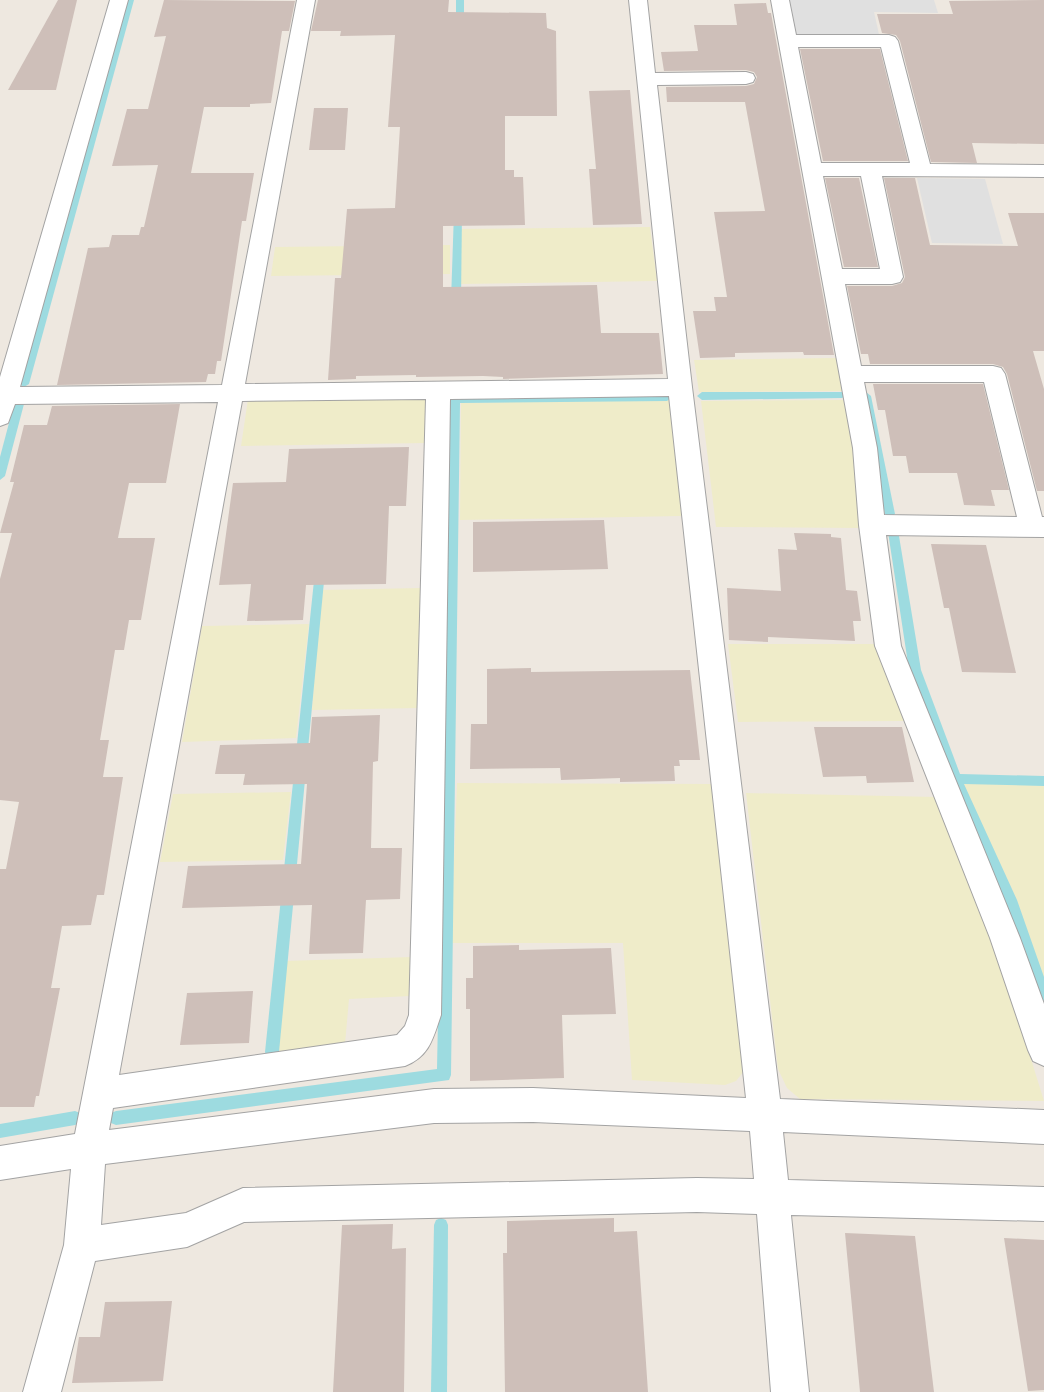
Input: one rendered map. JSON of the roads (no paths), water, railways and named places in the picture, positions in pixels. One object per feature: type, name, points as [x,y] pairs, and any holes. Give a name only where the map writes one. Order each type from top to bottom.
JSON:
[{"type":"street","points":[[119,0],[2,403],[233,392],[680,387]]},
{"type":"street","points":[[42,1392],[82,1245],[88,1149],[306,0]]},
{"type":"street","points":[[638,0],[680,387],[765,1115],[790,1392]]},
{"type":"street","points":[[780,0],[865,448],[872,525],[888,646],[1006,938],[1044,1050]]},
{"type":"street","points":[[787,41],[889,41],[922,170]]},
{"type":"street","points":[[646,78],[746,78]]},
{"type":"street","points":[[811,169],[1044,171]]},
{"type":"street","points":[[832,276],[892,277],[870,169]]},
{"type":"street","points":[[851,374],[993,374],[1038,527],[872,525]]},
{"type":"street","points":[[99,1094],[405,1050],[418,1036],[425,1014],[438,390]]},
{"type":"street","points":[[0,1163],[88,1149],[434,1106],[534,1105],[1044,1126]]},
{"type":"street","points":[[82,1245],[187,1230],[243,1205],[697,1195],[1044,1204]]},
{"type":"waterway","points":[[24,384],[130,0]]},
{"type":"waterway","points":[[460,0],[460,26]]},
{"type":"waterway","points":[[456,301],[458,212]]},
{"type":"waterway","points":[[702,396],[842,395]]},
{"type":"waterway","points":[[866,396],[890,514]]},
{"type":"waterway","points":[[116,1118],[444,1075],[455,400],[667,397]]},
{"type":"waterway","points":[[0,476],[19,404]]},
{"type":"waterway","points":[[903,532],[893,532],[915,670],[956,779]]},
{"type":"waterway","points":[[272,1052],[320,571]]},
{"type":"waterway","points":[[956,779],[1044,781]]},
{"type":"waterway","points":[[956,779],[1011,900],[1044,995]]},
{"type":"waterway","points":[[0,1131],[75,1118]]},
{"type":"waterway","points":[[439,1392],[441,1225]]}]
